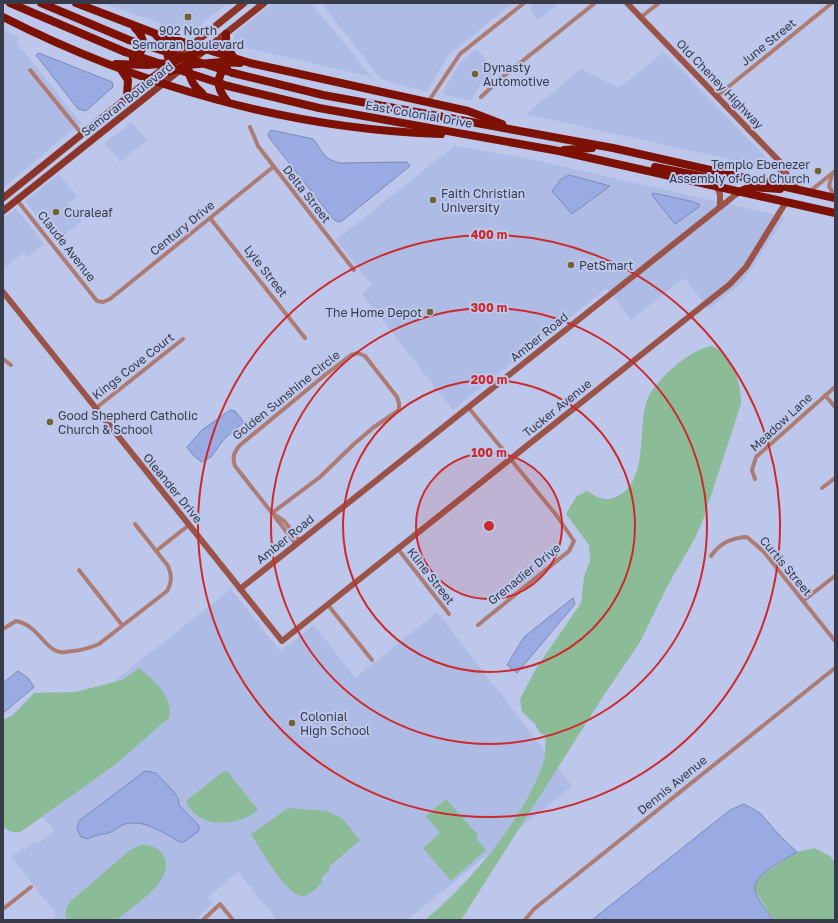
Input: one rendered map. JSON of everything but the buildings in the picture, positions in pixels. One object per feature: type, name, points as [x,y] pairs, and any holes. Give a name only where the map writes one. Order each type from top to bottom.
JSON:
[{"type":"highway","name":"East Colonial Drive","points":[[10,3],[125,52],[228,86],[320,108],[559,151],[833,214]]},
{"type":"highway","name":"East Colonial Drive","points":[[41,3],[129,40],[233,73],[323,95],[613,148],[835,198]]},
{"type":"highway","points":[[76,3],[133,26],[207,49],[232,60]]},
{"type":"highway","points":[[3,17],[32,32],[105,63],[120,66],[164,84],[207,96],[300,118],[357,129],[468,135]]},
{"type":"highway","points":[[120,66],[137,56],[142,50],[144,44],[143,37],[133,26]]},
{"type":"highway","points":[[154,33],[165,45],[169,63],[164,84]]},
{"type":"highway","points":[[226,34],[226,44],[232,60]]},
{"type":"highway","points":[[191,45],[188,61],[191,80],[195,87],[207,96]]},
{"type":"highway","points":[[149,79],[168,72],[207,49]]},
{"type":"highway","points":[[120,66],[188,61],[232,60],[468,111],[520,131]]},
{"type":"highway","points":[[227,101],[219,92],[218,84],[222,72],[232,60]]},
{"type":"highway","points":[[120,66],[128,80],[127,96]]},
{"type":"highway","points":[[559,151],[577,148],[613,148]]},
{"type":"highway","points":[[648,171],[654,167],[705,177],[721,172]]},
{"type":"highway","points":[[739,192],[751,188],[803,190]]},
{"type":"main road","name":"Semoran Boulevard","points":[[3,198],[127,96],[244,3]]},
{"type":"main road","points":[[207,49],[264,3]]},
{"type":"main road","name":"Semoran Boulevard","points":[[3,211],[164,84],[188,61]]},
{"type":"street","points":[[428,102],[460,54],[524,3]]},
{"type":"street","points":[[481,97],[500,79],[595,3]]},
{"type":"street","name":"Old Cheney Highway","points":[[627,3],[782,164],[790,182],[803,190]]},
{"type":"street","points":[[641,17],[659,3]]},
{"type":"street","name":"June Street","points":[[717,96],[832,3]]},
{"type":"street","points":[[30,70],[82,134]]},
{"type":"street","name":"Delta Street","points":[[250,127],[254,140],[354,270]]},
{"type":"street","points":[[772,183],[780,175],[783,169],[782,164]]},
{"type":"street","name":"Century Drive","points":[[103,302],[110,299],[274,167]]},
{"type":"street","points":[[803,190],[833,172]]},
{"type":"street","points":[[833,172],[829,186],[835,198]]},
{"type":"street","points":[[717,187],[720,194],[720,206]]},
{"type":"street","name":"Amber Road","points":[[240,589],[739,192]]},
{"type":"street","name":"Claude Avenue","points":[[17,200],[97,301],[103,302]]},
{"type":"street","name":"Tucker Avenue","points":[[282,641],[730,284],[746,267],[786,202]]},
{"type":"street","name":"Lyle Street","points":[[210,218],[305,338]]},
{"type":"street","name":"Oleander Drive","points":[[3,292],[282,641]]},
{"type":"street","name":"Kings Cove Court","points":[[96,408],[183,339]]},
{"type":"street","name":"Golden Sunshine Circle","points":[[272,513],[320,477],[364,435],[398,410],[399,403],[397,397],[366,356],[358,353],[351,355],[239,446],[234,452],[232,458],[235,466],[272,513],[298,543]]},
{"type":"street","points":[[3,359],[11,365]]},
{"type":"street","name":"Meadow Lane","points":[[755,479],[752,470],[756,457],[835,387]]},
{"type":"street","points":[[825,395],[835,407]]},
{"type":"street","points":[[468,407],[510,459]]},
{"type":"street","name":"Grenadier Drive","points":[[478,625],[569,551],[574,541],[571,534],[510,459]]},
{"type":"street","points":[[822,488],[835,478]]},
{"type":"street","points":[[3,629],[16,620],[32,626],[53,650],[60,652],[90,649],[99,644],[167,591],[171,584],[171,574],[168,566],[135,524]]},
{"type":"street","points":[[156,551],[189,525]]},
{"type":"street","name":"Curtis Street","points":[[711,556],[727,541],[747,537],[764,552],[835,641]]},
{"type":"street","name":"Kline Street","points":[[398,549],[449,614]]},
{"type":"street","points":[[79,570],[122,625]]},
{"type":"street","points":[[803,601],[835,576]]},
{"type":"street","points":[[328,605],[372,660]]},
{"type":"street","name":"Dennis Avenue","points":[[525,920],[534,909],[835,668]]},
{"type":"street","points":[[3,909],[31,887]]},
{"type":"street","points":[[203,920],[220,904],[233,920]]},
{"type":"shaded area","points":[[102,3],[228,3],[197,28],[186,32]]},
{"type":"shaded area","points":[[273,3],[311,3],[372,77],[234,45],[234,34]]},
{"type":"shaded area","points":[[321,3],[513,3],[448,55],[427,92],[381,79]]},
{"type":"shaded area","points":[[535,3],[559,3],[538,20],[529,8]]},
{"type":"shaded area","points":[[3,29],[19,38],[17,43],[81,123],[3,188]]},
{"type":"shaded area","points":[[477,49],[496,73],[479,87],[471,101],[442,94],[460,62]]},
{"type":"shaded area","points":[[664,52],[775,167],[774,169],[526,114],[581,69],[619,88]]},
{"type":"shaded area","points":[[39,53],[112,82],[113,87],[86,111],[78,109],[36,55]]},
{"type":"shaded area","points":[[131,122],[147,140],[120,162],[105,143]]},
{"type":"shaded area","points":[[271,130],[313,139],[326,157],[341,163],[407,162],[410,166],[342,221],[338,222],[334,220],[268,136]]},
{"type":"shaded area","points":[[454,146],[530,159],[785,217],[743,282],[709,309],[684,278],[631,320],[607,288],[453,410],[362,294],[372,285],[336,240]]},
{"type":"shaded area","points":[[59,174],[77,196],[69,203],[83,220],[56,241],[25,201]]},
{"type":"shaded area","points":[[569,175],[610,186],[572,214],[552,191],[561,179]]},
{"type":"shaded area","points":[[653,193],[690,201],[699,204],[699,207],[675,224],[652,195]]},
{"type":"shaded area","points":[[16,208],[44,244],[27,257],[23,253],[3,269],[3,219]]},
{"type":"shaded area","points":[[230,410],[235,411],[244,422],[224,439],[211,457],[202,462],[193,455],[187,447],[202,430]]},
{"type":"shaded area","name":"Colonial High School","points":[[231,589],[280,651],[314,625],[355,678],[437,612],[572,786],[407,920],[277,920],[238,872],[207,898],[213,903],[195,920],[158,920],[155,917],[152,920],[52,920],[57,915],[11,857],[23,848],[25,850],[35,842],[37,844],[54,831],[4,768]]},
{"type":"shaded area","points":[[573,598],[575,604],[517,673],[507,665],[524,637]]},
{"type":"shaded area","points":[[18,671],[28,678],[34,687],[3,713],[3,683]]},
{"type":"shaded area","points":[[145,771],[156,773],[173,791],[178,798],[179,805],[199,826],[199,831],[182,843],[154,828],[138,823],[130,823],[122,825],[111,832],[88,839],[81,837],[77,829],[79,821]]},
{"type":"shaded area","points":[[744,804],[760,813],[781,837],[797,852],[770,868],[758,879],[755,885],[758,898],[773,920],[592,920],[730,810]]},
{"type":"green space","points":[[712,346],[720,350],[726,356],[735,370],[740,387],[741,404],[703,520],[695,538],[668,585],[640,642],[604,695],[461,920],[425,920],[460,887],[495,847],[525,803],[544,760],[546,736],[539,732],[535,724],[522,712],[520,699],[537,667],[581,603],[584,577],[590,561],[589,545],[566,514],[576,497],[587,491],[597,497],[607,499],[618,496],[627,489],[634,479],[638,467],[644,414],[646,403],[650,395],[664,376],[683,359],[703,348]]},
{"type":"green space","points":[[139,668],[157,684],[166,698],[170,713],[168,720],[116,764],[22,831],[12,832],[3,827],[3,720],[13,715],[34,693],[75,692],[122,680]]},
{"type":"green space","points":[[224,771],[228,772],[258,810],[250,816],[240,820],[219,823],[200,817],[192,810],[186,801]]},
{"type":"green space","points":[[446,799],[478,835],[476,838],[486,850],[451,881],[423,848],[440,833],[426,816]]},
{"type":"green space","points":[[288,808],[326,811],[342,818],[360,840],[329,867],[329,871],[322,877],[322,882],[313,891],[305,896],[296,894],[288,888],[266,859],[251,834]]},
{"type":"green space","points":[[141,845],[151,846],[159,850],[163,855],[166,864],[164,873],[159,882],[143,900],[117,920],[66,920],[66,909],[71,901],[130,850]]},
{"type":"green space","points":[[814,848],[830,856],[835,863],[835,920],[773,920],[755,890],[755,883],[760,876],[797,852]]},
{"type":"place","name":"902 North Semoran Boulevard","points":[[188,17]]},
{"type":"place","name":"Dynasty Automotive","points":[[475,74]]},
{"type":"place","name":"Templo Ebenezer Assembly of God Church","points":[[818,171]]},
{"type":"place","name":"Faith Christian University","points":[[433,200]]},
{"type":"place","name":"Curaleaf","points":[[56,212]]},
{"type":"place","name":"PetSmart","points":[[571,265]]},
{"type":"place","name":"The Home Depot","points":[[430,312]]},
{"type":"place","name":"Good Shepherd Catholic Church & School","points":[[50,422]]},
{"type":"place","name":"Colonial High School","points":[[292,723]]}]
